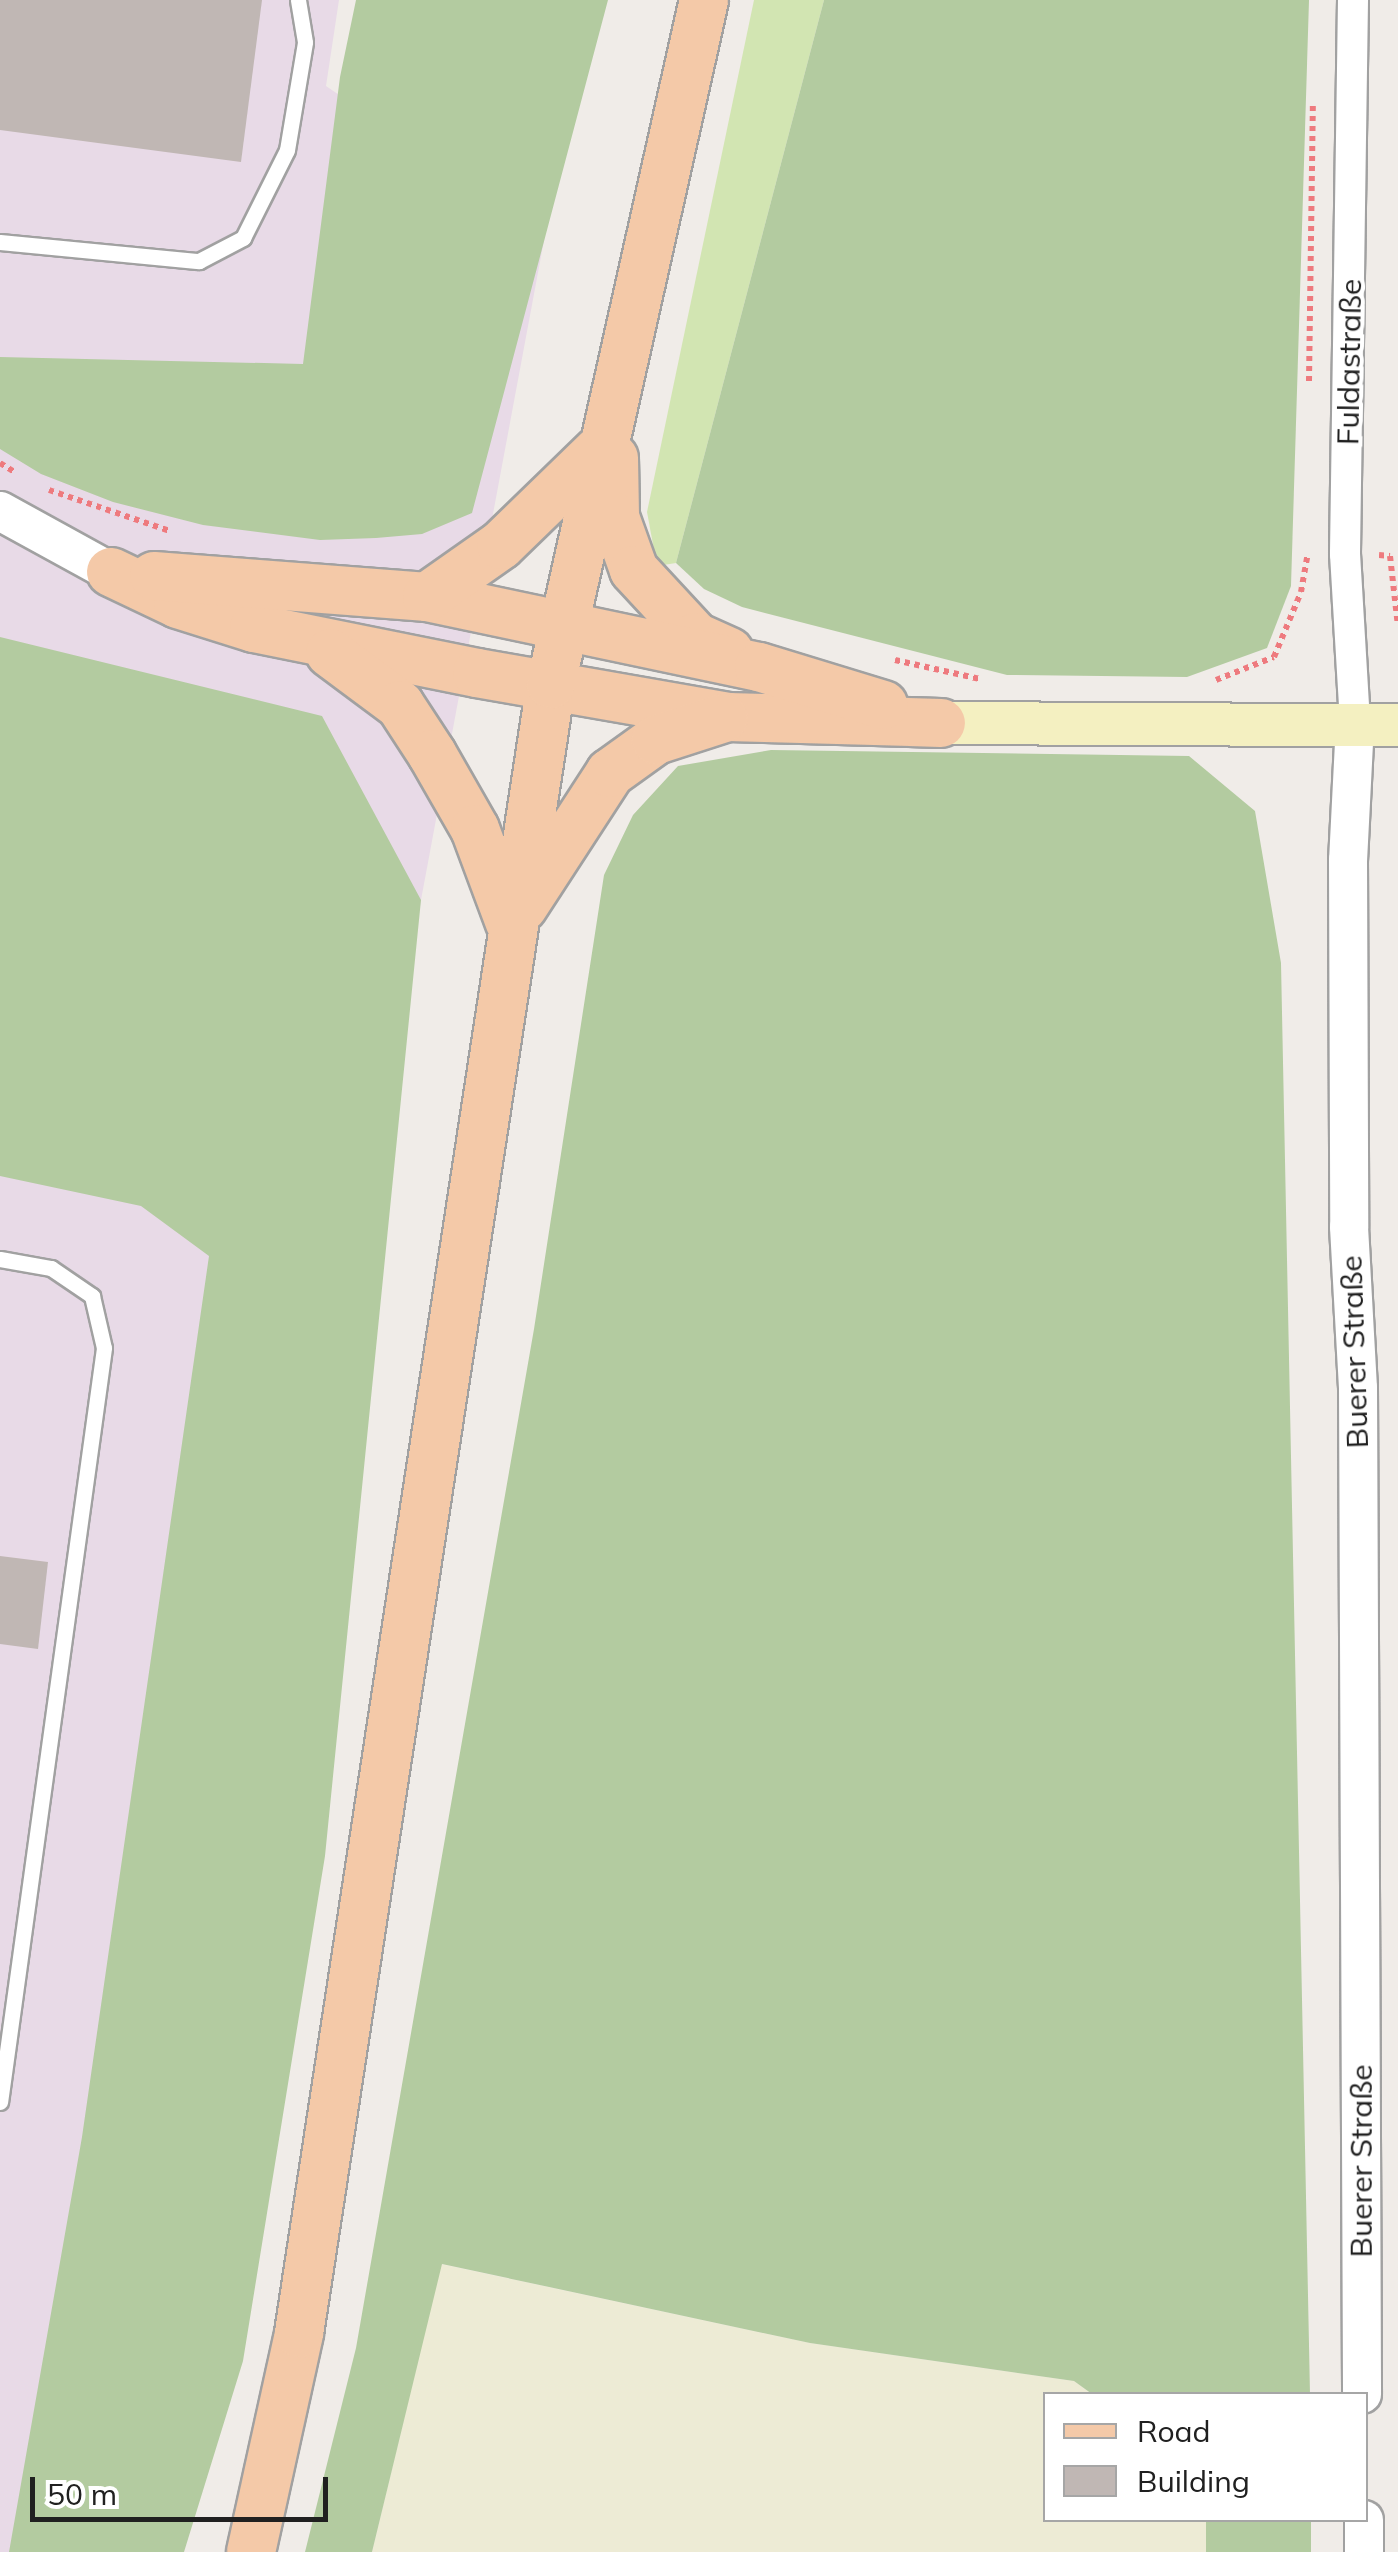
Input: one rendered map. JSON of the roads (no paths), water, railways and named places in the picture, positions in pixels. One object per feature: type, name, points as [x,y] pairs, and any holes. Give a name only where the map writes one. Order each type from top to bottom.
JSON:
[{"type":"main road","points":[[250,2552],[305,2294],[551,684],[600,450],[704,0]]},
{"type":"main road","points":[[617,379],[615,516],[634,570],[696,636],[759,667]]},
{"type":"main road","points":[[426,597],[501,545],[600,450]]},
{"type":"main road","points":[[111,572],[426,597],[759,667],[941,723]]},
{"type":"main road","points":[[111,572],[178,604],[307,638],[728,717],[1092,728],[1398,725]]},
{"type":"main road","points":[[307,638],[373,679],[400,705],[475,829],[511,926]]},
{"type":"main road","points":[[511,926],[610,773],[656,740],[728,717]]},
{"type":"street","name":"Fuldastraße","points":[[1353,0],[1346,554],[1355,723]]},
{"type":"street","points":[[0,511],[111,572]]},
{"type":"street","name":"Buerer Straße","points":[[1355,723],[1348,860],[1349,1208],[1358,1388],[1362,2392]]},
{"type":"street","points":[[1364,2522],[1364,2552]]},
{"type":"lane","points":[[0,242],[199,261],[243,238],[287,150],[305,42],[298,0]]},
{"type":"lane","points":[[0,1259],[51,1268],[92,1296],[104,1348],[0,2102]]}]
